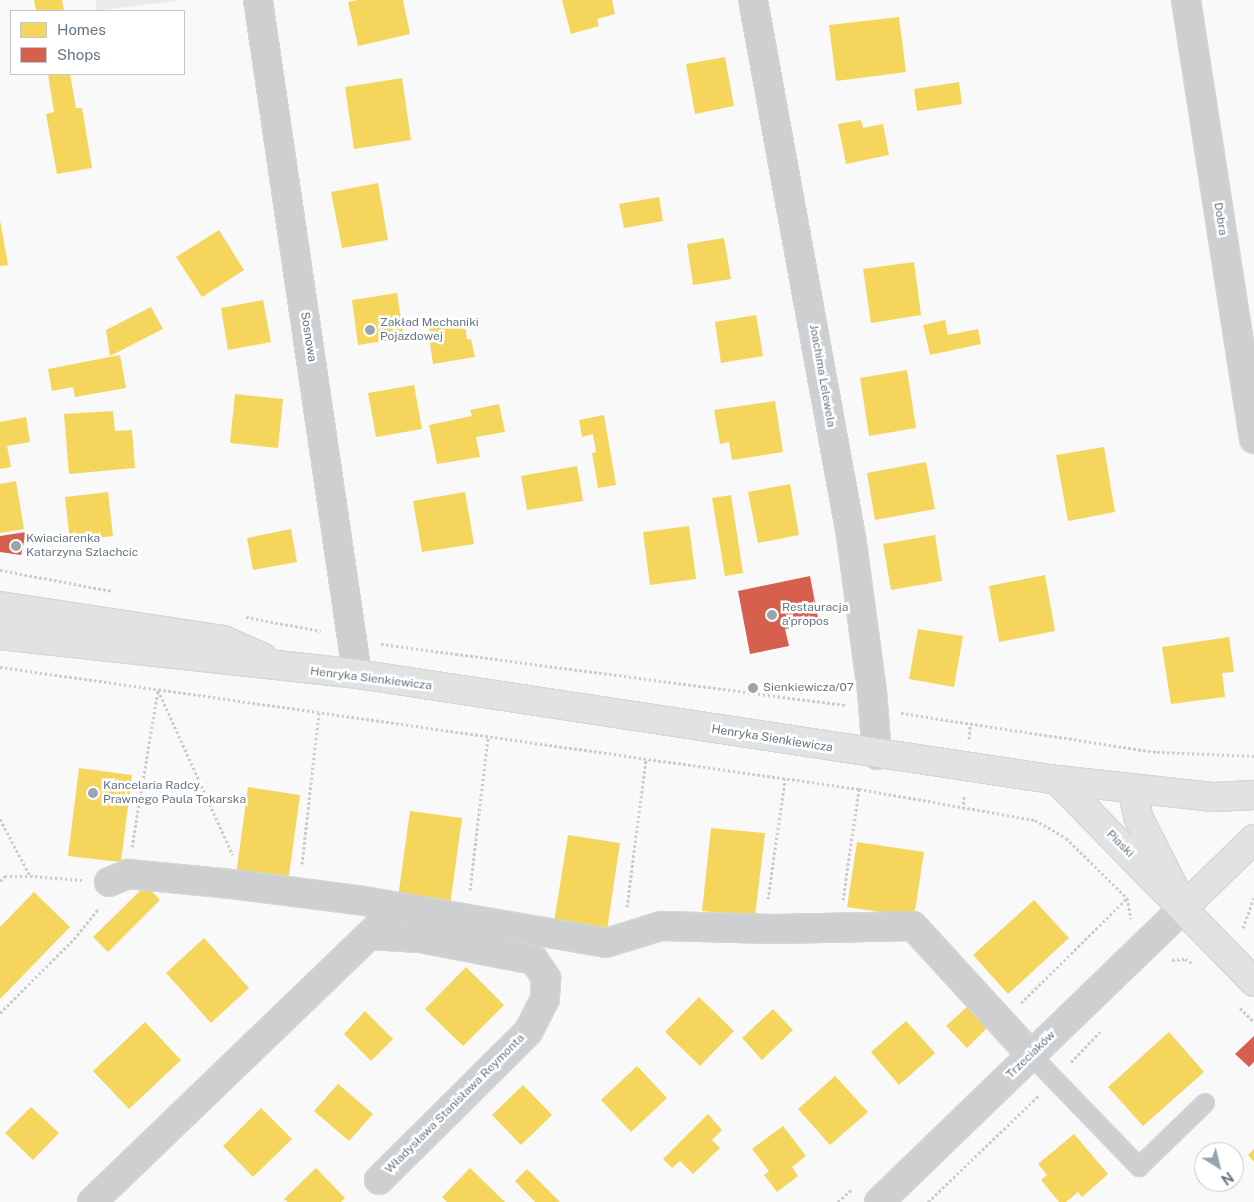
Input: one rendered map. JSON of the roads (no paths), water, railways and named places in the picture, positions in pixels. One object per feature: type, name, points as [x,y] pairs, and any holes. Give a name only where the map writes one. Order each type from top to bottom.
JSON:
[{"type":"main road","name":"Henryka Sienkiewicza","points":[[0,606],[223,640],[291,669]]},
{"type":"main road","name":"Henryka Sienkiewicza","points":[[0,635],[291,669],[357,674],[877,755],[1057,780],[1214,797],[1254,795]]},
{"type":"main road","name":"Piaski","points":[[1057,780],[1254,982]]},
{"type":"main road","name":"Piaski","points":[[1132,789],[1140,819],[1183,908]]},
{"type":"main road","points":[[1183,908],[1254,839]]},
{"type":"street","name":"Sosnowa","points":[[258,0],[354,641],[357,674]]},
{"type":"street","name":"Joachima Lelewela","points":[[753,0],[851,536],[877,755]]},
{"type":"street","name":"Dobra","points":[[1186,0],[1254,438]]},
{"type":"street","points":[[118,878],[232,884],[398,908],[606,943],[661,926],[764,929],[913,926],[1031,1055]]},
{"type":"street","points":[[92,1202],[398,908]]},
{"type":"street","name":"Trzeciaków","points":[[879,1202],[1183,908]]},
{"type":"street","name":"Władysława Stanisława Reymonta","points":[[371,935],[420,938],[534,960],[546,978],[545,999],[528,1032],[379,1180]]},
{"type":"lane","points":[[1031,1055],[1139,1167],[1205,1103]]},
{"type":"place","name":"Zakład Mechaniki Pojazdowej","points":[[370,330]]},
{"type":"place","name":"Kwiaciarenka Katarzyna Szlachcic","points":[[16,546]]},
{"type":"place","name":"Restauracja a'propos","points":[[772,615]]},
{"type":"place","name":"Sienkiewicza/07","points":[[753,688]]},
{"type":"place","name":"Kancelaria Radcy Prawnego Paula Tokarska","points":[[93,793]]}]
